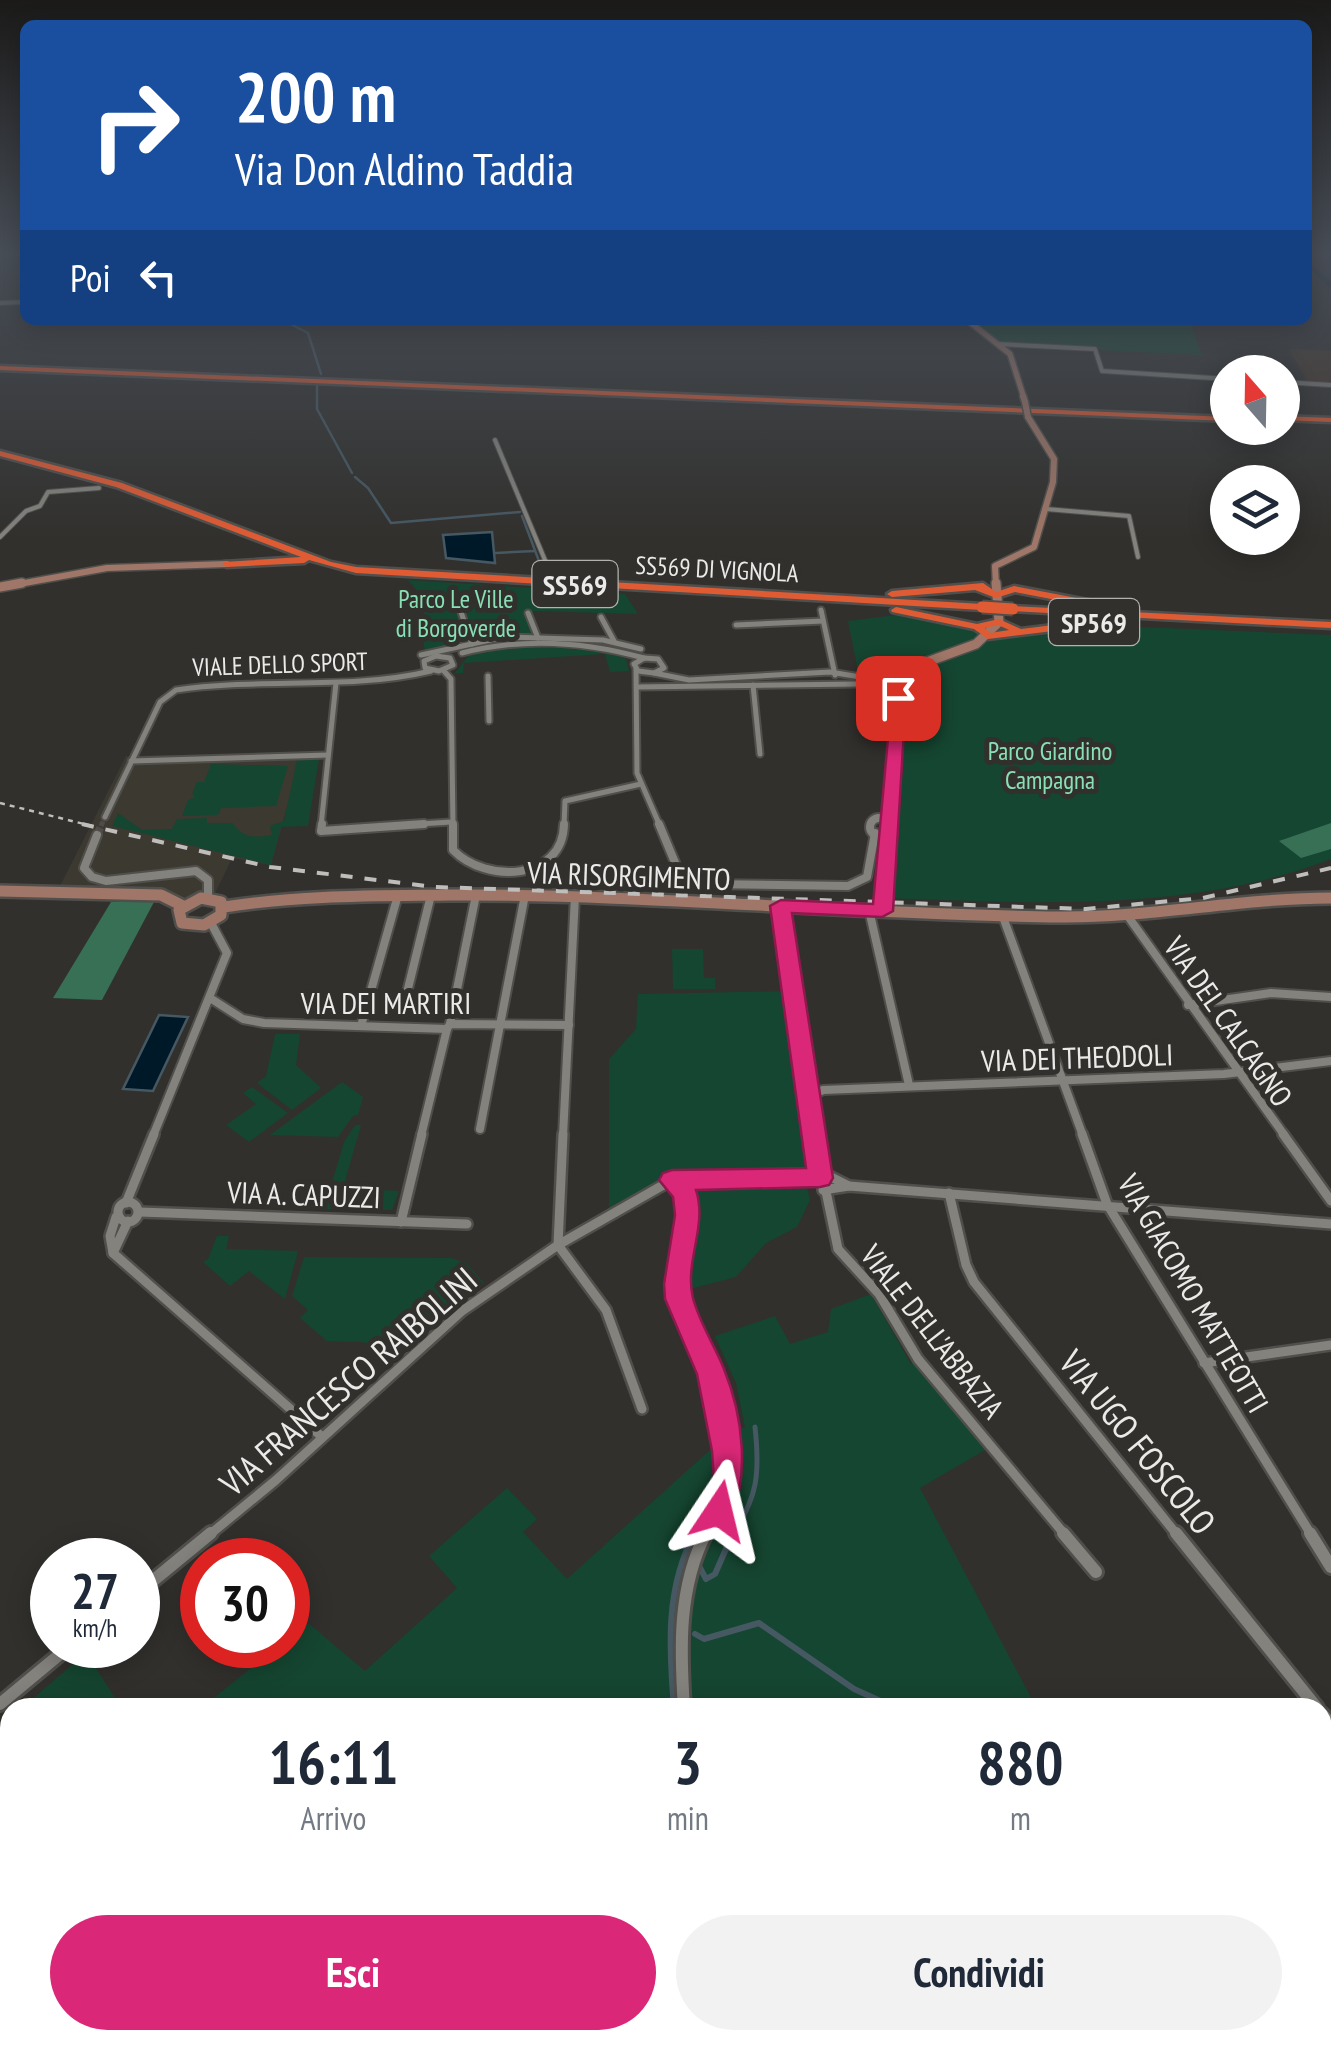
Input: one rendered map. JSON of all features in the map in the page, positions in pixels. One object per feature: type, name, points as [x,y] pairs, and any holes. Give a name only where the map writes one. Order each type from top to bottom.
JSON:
[{"type":"highway","points":[[0,367],[1210,417]]},
{"type":"highway","points":[[1300,421],[1331,422]]},
{"type":"highway","name":"SS569 DI VIGNOLA","points":[[0,453],[84,474],[328,564],[386,573],[822,604],[982,607],[1331,625]]},
{"type":"highway","points":[[227,564],[265,554],[268,546],[256,536]]},
{"type":"highway","name":"SS569","points":[[227,564],[281,560],[328,564]]},
{"type":"highway","name":"SP569","points":[[822,604],[977,586],[1201,620]]},
{"type":"highway","points":[[822,604],[977,627],[1000,622]]},
{"type":"highway","name":"SP569","points":[[988,636],[1093,622],[1201,620]]},
{"type":"highway","name":"SP569","points":[[1000,622],[1020,630]]},
{"type":"highway","points":[[977,627],[988,636]]},
{"type":"street","points":[[887,679],[965,650],[988,636],[1000,622],[995,566],[1034,547],[1046,509],[1054,460],[1028,417],[1012,358],[1002,348]]},
{"type":"street","points":[[1067,348],[1095,349],[1102,371],[1210,378]]},
{"type":"street","points":[[1300,383],[1331,385]]},
{"type":"street","points":[[495,440],[552,577]]},
{"type":"street","points":[[0,537],[26,511],[40,506],[48,492],[99,488]]},
{"type":"street","points":[[1046,509],[1129,516],[1138,557]]},
{"type":"street","points":[[0,587],[107,568],[227,564]]},
{"type":"street","points":[[822,604],[837,684]]},
{"type":"street","points":[[461,612],[472,644]]},
{"type":"street","points":[[528,613],[538,638]]},
{"type":"street","points":[[602,618],[614,642]]},
{"type":"street","points":[[736,625],[824,621]]},
{"type":"street","points":[[421,655],[504,637],[614,642],[641,649]]},
{"type":"street","points":[[430,671],[423,666],[431,658],[518,643],[596,645],[658,659],[673,677]]},
{"type":"street","points":[[466,652],[444,670],[451,679],[453,850],[463,862],[494,872],[518,870],[557,853],[562,845],[565,802],[641,784]]},
{"type":"street","points":[[624,652],[635,666],[650,673],[689,680],[834,672],[863,674],[910,686]]},
{"type":"street","points":[[446,657],[454,662]]},
{"type":"street","points":[[635,666],[644,658]]},
{"type":"street","points":[[898,698],[917,682],[928,663]]},
{"type":"street","name":"VIALE DELLO SPORT","points":[[412,676],[423,666]]},
{"type":"street","points":[[635,666],[637,773],[676,871],[694,883],[856,884],[868,873],[874,833]]},
{"type":"street","points":[[638,683],[664,666]]},
{"type":"street","name":"VIALE DELLO SPORT","points":[[105,817],[160,702],[176,690],[336,683],[444,670]]},
{"type":"street","points":[[905,670],[918,676]]},
{"type":"street","points":[[488,676],[489,722]]},
{"type":"street","points":[[882,911],[898,698],[887,679]]},
{"type":"street","points":[[336,683],[320,832],[451,822]]},
{"type":"street","points":[[638,683],[857,684]]},
{"type":"street","points":[[754,685],[760,754]]},
{"type":"street","points":[[131,761],[328,755]]},
{"type":"street","points":[[874,833],[868,828],[871,821],[889,826]]},
{"type":"street","points":[[874,833],[889,826]]},
{"type":"street","points":[[96,835],[84,868],[92,876],[106,881],[196,872],[208,880],[208,898]]},
{"type":"street","points":[[0,891],[161,894],[183,906]]},
{"type":"street","points":[[361,1026],[398,895]]},
{"type":"street","points":[[402,1012],[431,895]]},
{"type":"street","name":"VIA RISORGIMENTO","points":[[224,907],[290,896],[574,896],[1002,916],[1127,916],[1271,898],[1331,898]]},
{"type":"street","points":[[401,1222],[476,896]]},
{"type":"street","points":[[480,1129],[525,896]]},
{"type":"street","points":[[574,896],[558,1245],[606,1310],[642,1409]]},
{"type":"street","points":[[208,898],[224,907],[221,915],[196,926],[182,923],[177,915],[183,906],[208,898]]},
{"type":"street","name":"VIALE DELL'ABBAZIA","points":[[781,906],[820,1174],[833,1236],[845,1259],[879,1294],[918,1359],[1096,1572]]},
{"type":"street","points":[[869,910],[909,1086]]},
{"type":"street","name":"VIA GIACOMO MATTEOTTI","points":[[1002,916],[1107,1204],[1331,1568]]},
{"type":"street","name":"VIA DEL CALCAGNO","points":[[1127,916],[1331,1201]]},
{"type":"street","points":[[126,1204],[227,953],[211,922]]},
{"type":"street","points":[[1188,1005],[1271,992],[1331,997]]},
{"type":"street","name":"VIA DEI MARTIRI","points":[[210,998],[252,1022],[569,1025]]},
{"type":"street","name":"VIA DEI THEODOLI","points":[[822,1090],[1238,1074],[1315,1060],[1331,1061]]},
{"type":"street","points":[[808,1084],[822,1090]]},
{"type":"street","points":[[810,1096],[822,1090]]},
{"type":"street","points":[[672,1180],[820,1174],[849,1186]]},
{"type":"street","points":[[672,1180],[685,1193],[688,1215],[679,1299],[716,1390],[729,1480],[719,1511],[697,1552],[685,1595],[683,1698]]},
{"type":"street","name":"VIA FRANCESCO RAIBOLINI","points":[[160,1576],[216,1532],[462,1311],[558,1245],[672,1180]]},
{"type":"street","points":[[823,1190],[849,1186],[1331,1224]]},
{"type":"street","name":"VIA UGO FOSCOLO","points":[[949,1193],[966,1265],[974,1282],[1309,1698]]},
{"type":"street","points":[[113,1252],[128,1221],[140,1212],[139,1205],[119,1208],[110,1236],[113,1252],[321,1436]]},
{"type":"street","name":"VIA A. CAPUZZI","points":[[140,1212],[467,1224]]},
{"type":"street","points":[[116,1218],[128,1221]]},
{"type":"street","points":[[1204,1363],[1331,1345]]},
{"type":"street","points":[[7,1698],[43,1668]]},
{"type":"shaded area","points":[[1289,349],[1331,351],[1331,385],[1308,383],[1300,369],[1300,355],[1292,355]]},
{"type":"shaded area","points":[[302,753],[271,865],[232,858],[211,902],[55,896],[126,756]]},
{"type":"green space","points":[[1050,348],[1199,348],[1202,355]]},
{"type":"green space","name":"Parco Le Ville di Borgoverde","points":[[408,580],[625,594],[638,614],[532,611],[541,636],[492,637],[425,651],[421,630],[425,600]]},
{"type":"green space","name":"Parco Giardino Campagna","points":[[896,615],[973,631],[977,639],[1140,627],[1331,635],[1331,859],[1223,889],[1110,901],[884,898],[891,777],[899,773],[904,701],[908,690],[919,686],[930,667],[956,653],[873,672],[858,671],[848,621]]},
{"type":"green space","points":[[508,647],[609,651],[626,659],[629,671],[610,672],[605,654],[464,663],[463,673],[454,674],[470,654]]},
{"type":"green space","points":[[319,759],[308,826],[281,827],[271,865],[112,826],[118,813],[142,830],[172,829],[177,819],[207,818],[207,823],[233,823],[250,836],[272,835],[270,826],[284,821],[297,760]]},
{"type":"green space","points":[[211,764],[288,766],[276,806],[221,808],[218,815],[182,816],[188,800],[195,797],[192,794],[197,782],[204,782]]},
{"type":"green space","points":[[1331,823],[1331,849],[1301,858],[1279,841]]},
{"type":"green space","points":[[111,902],[154,902],[102,1000],[53,998]]},
{"type":"green space","points":[[672,949],[703,949],[704,978],[715,978],[715,989],[673,989]]},
{"type":"green space","points":[[792,991],[816,1176],[691,1176],[609,1213],[609,1059],[636,1029],[638,994]]},
{"type":"green space","points":[[275,1034],[300,1034],[296,1065],[321,1088],[292,1110],[257,1083],[266,1076]]},
{"type":"green space","points":[[342,1082],[363,1097],[358,1115],[353,1116],[338,1137],[270,1135]]},
{"type":"green space","points":[[252,1087],[288,1113],[249,1142],[226,1125],[256,1104],[243,1093]]},
{"type":"green space","points":[[355,1125],[361,1125],[343,1188],[399,1191],[392,1210],[324,1209],[344,1142]]},
{"type":"green space","points":[[807,1187],[810,1200],[797,1227],[766,1243],[736,1277],[686,1290],[696,1217],[691,1188]]},
{"type":"green space","points":[[217,1236],[229,1236],[226,1249],[298,1251],[285,1299],[249,1271],[230,1286],[203,1262]]},
{"type":"green space","points":[[304,1257],[451,1258],[466,1263],[484,1283],[443,1309],[393,1350],[362,1342],[327,1341],[300,1318],[308,1310],[292,1296]]},
{"type":"green space","points":[[871,1294],[911,1364],[922,1360],[990,1447],[920,1488],[1031,1698],[214,1698],[251,1668],[310,1668],[310,1625],[365,1671],[457,1588],[429,1556],[507,1488],[537,1519],[523,1532],[567,1579],[730,1432],[745,1427],[736,1383],[715,1336],[775,1316],[790,1344],[828,1332],[831,1309]]},
{"type":"green space","points":[[68,1668],[96,1668],[115,1698],[34,1698]]},
{"type":"water","points":[[492,532],[495,563],[446,558],[443,535]]},
{"type":"water","points":[[159,1015],[188,1017],[153,1091],[123,1089]]},
{"type":"waterway","points":[[313,348],[321,374]]},
{"type":"waterway","points":[[317,386],[317,409],[352,473]]},
{"type":"waterway","points":[[355,477],[368,488],[391,523],[520,512]]},
{"type":"waterway","points":[[522,516],[542,569]]},
{"type":"waterway","points":[[495,553],[535,551]]},
{"type":"waterway","points":[[731,1536],[755,1485],[755,1427]]},
{"type":"waterway","points":[[694,1536],[709,1508],[724,1453]]},
{"type":"waterway","points":[[674,1698],[671,1618],[678,1575],[695,1533]]},
{"type":"waterway","points":[[699,1566],[706,1579],[715,1574],[733,1533]]},
{"type":"waterway","points":[[695,1634],[704,1639],[759,1623],[854,1689],[874,1698]]},
{"type":"tunnel","points":[[101,826],[105,817]]},
{"type":"tunnel","points":[[97,835],[102,824]]},
{"type":"railway","points":[[0,803],[92,826]]},
{"type":"railway","points":[[82,824],[270,867],[435,887],[1086,909],[1203,898],[1331,868]]},
{"type":"route","points":[[719,1511],[729,1480],[727,1451],[712,1374],[679,1299],[688,1215],[685,1193],[672,1180],[820,1178],[781,906],[882,911],[898,698]]}]
